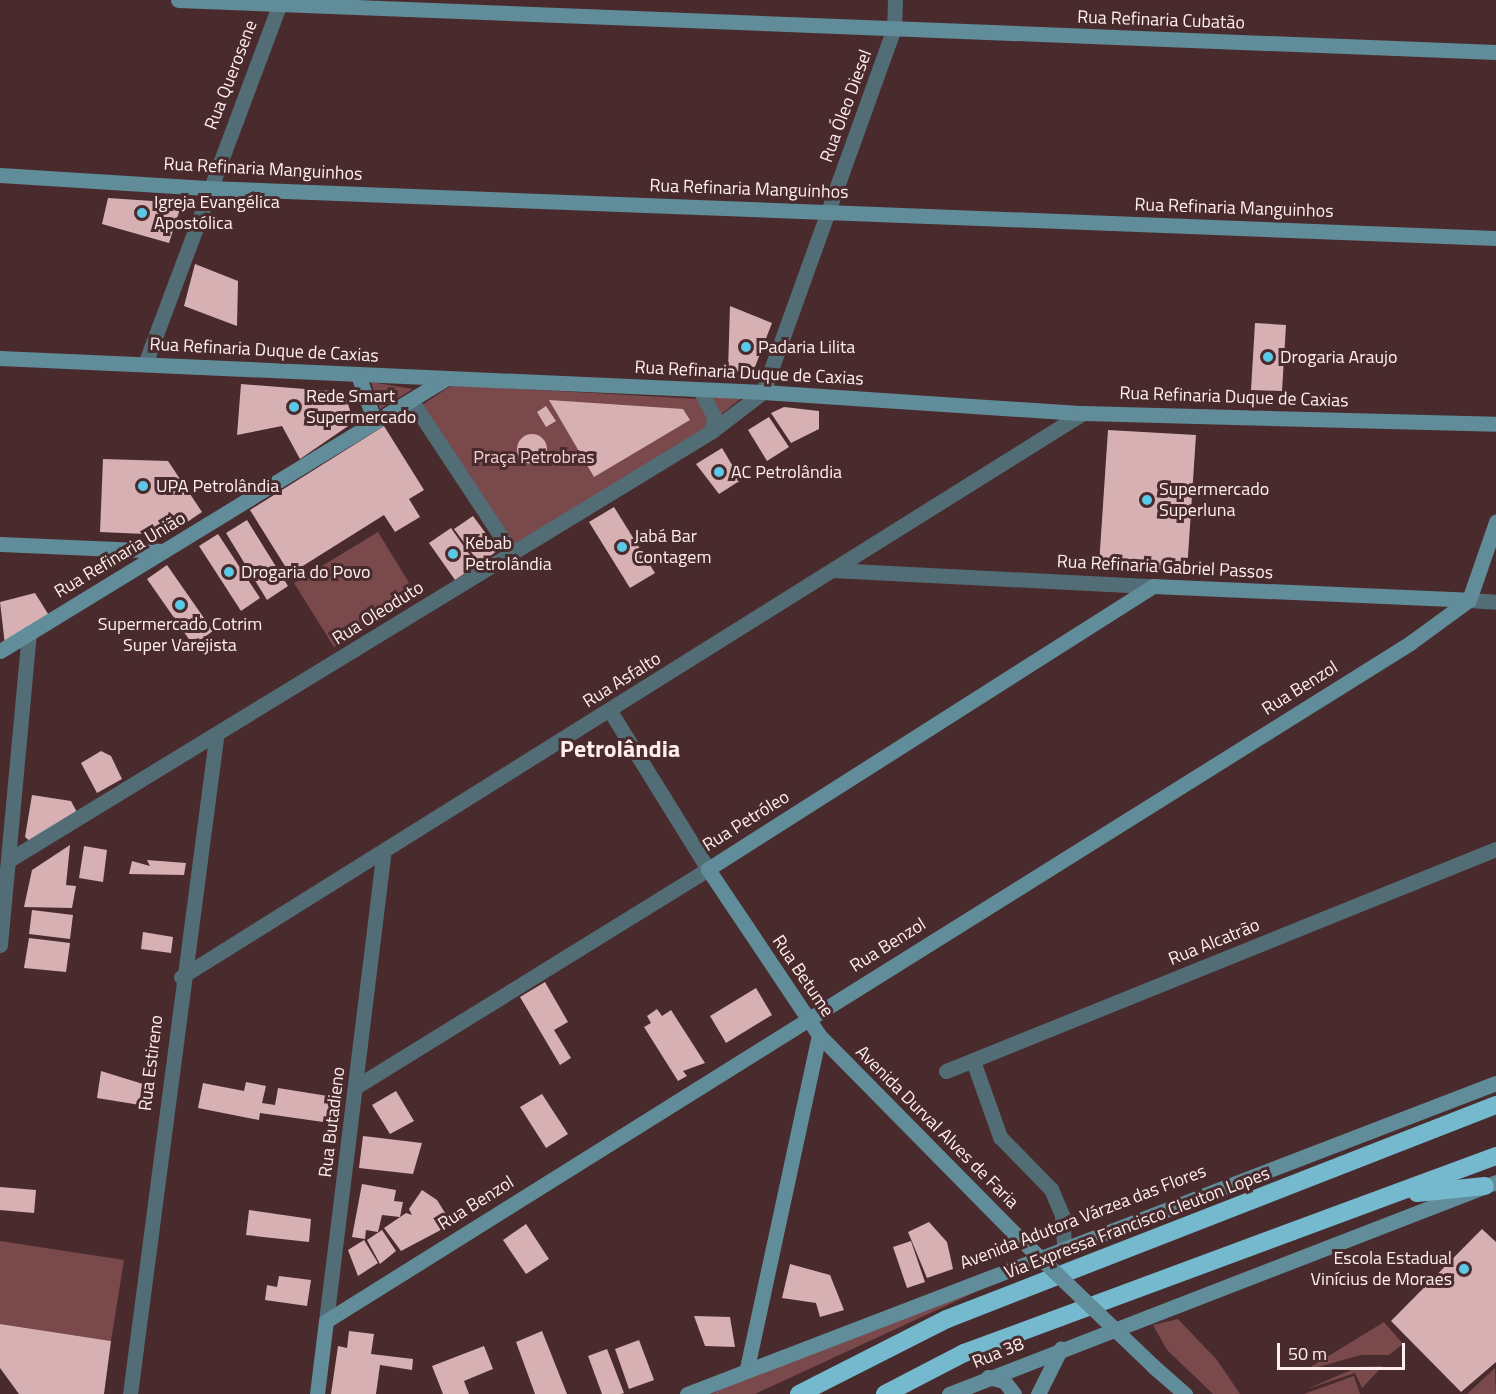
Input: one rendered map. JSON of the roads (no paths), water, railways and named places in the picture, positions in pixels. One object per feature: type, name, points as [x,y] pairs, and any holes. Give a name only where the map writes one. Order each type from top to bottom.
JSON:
[{"type":"highway","name":"Via Expressa Francisco Cleuton Lopes","points":[[799,1394],[947,1319],[1496,1106]]},
{"type":"highway","points":[[885,1394],[964,1353],[1496,1156]]},
{"type":"highway","points":[[1391,1196],[1491,1184]]},
{"type":"street","name":"Rua Refinaria Cubatão","points":[[178,0],[1496,52]]},
{"type":"street","name":"Rua Óleo Diesel","points":[[764,392],[894,29],[895,0]]},
{"type":"street","name":"Rua Querosene","points":[[145,364],[207,188],[279,5]]},
{"type":"street","name":"Rua Refinaria Manguinhos","points":[[0,175],[207,188],[1496,238]]},
{"type":"street","name":"Rua Refinaria Duque de Caxias","points":[[0,358],[445,380],[764,392],[1083,413],[1496,424]]},
{"type":"street","points":[[358,375],[375,422]]},
{"type":"street","name":"Rua Refinaria União","points":[[0,651],[445,380]]},
{"type":"street","points":[[700,390],[714,416],[712,431]]},
{"type":"street","name":"Rua Oleoduto","points":[[9,860],[216,738],[712,431],[764,392]]},
{"type":"street","points":[[411,400],[512,553]]},
{"type":"street","name":"Rua Asfalto","points":[[181,977],[383,855],[1083,413]]},
{"type":"street","points":[[1469,600],[1496,522]]},
{"type":"street","points":[[0,544],[163,551]]},
{"type":"street","name":"Rua Refinaria Gabriel Passos","points":[[832,570],[1496,602]]},
{"type":"street","name":"Rua Petróleo","points":[[357,1086],[708,869],[1153,586]]},
{"type":"street","name":"Rua Benzol","points":[[326,1321],[807,1018],[1410,643],[1469,600]]},
{"type":"street","points":[[0,945],[29,633]]},
{"type":"street","name":"Rua Betume","points":[[610,711],[708,869],[819,1035],[747,1368]]},
{"type":"street","name":"Rua Estireno","points":[[130,1394],[181,977],[216,738]]},
{"type":"street","name":"Rua Alcatrão","points":[[946,1071],[1496,849]]},
{"type":"street","name":"Rua Butadieno","points":[[317,1394],[357,1086],[383,855]]},
{"type":"street","name":"Avenida Durval Alves de Faria","points":[[819,1035],[1014,1233],[1185,1394]]},
{"type":"street","points":[[973,1061],[1000,1137],[1051,1189],[1062,1215],[1064,1245]]},
{"type":"street","name":"Avenida Adutora Várzea das Flores","points":[[687,1394],[747,1368],[1064,1245],[1496,1083]]},
{"type":"street","points":[[1038,1394],[1061,1348],[1491,1184]]},
{"type":"street","name":"Rua 38","points":[[949,1394],[1061,1348]]},
{"type":"street","points":[[988,1377],[1004,1381],[1014,1394]]},
{"type":"place","name":"Igreja Evangélica Apostólica","points":[[142,213]]},
{"type":"place","name":"Padaria Lilita","points":[[746,347]]},
{"type":"place","name":"Drogaria Araujo","points":[[1268,357]]},
{"type":"place","name":"Rede Smart Supermercado","points":[[294,407]]},
{"type":"place","name":"AC Petrolândia","points":[[719,472]]},
{"type":"place","name":"UPA Petrolândia","points":[[143,486]]},
{"type":"place","name":"Supermercado Superluna","points":[[1147,500]]},
{"type":"place","name":"Jabá Bar Contagem","points":[[622,547]]},
{"type":"place","name":"Kebab Petrolândia","points":[[453,554]]},
{"type":"place","name":"Drogaria do Povo","points":[[229,572]]},
{"type":"place","name":"Supermercado Cotrim Super Varejista","points":[[180,605]]},
{"type":"place","name":"Escola Estadual Vinícius de Moraes","points":[[1464,1269]]},
{"type":"district","name":"Petrolândia","points":[[620,749]]},
{"type":"park label","name":"Praça Petrobras","points":[[534,457]]}]
